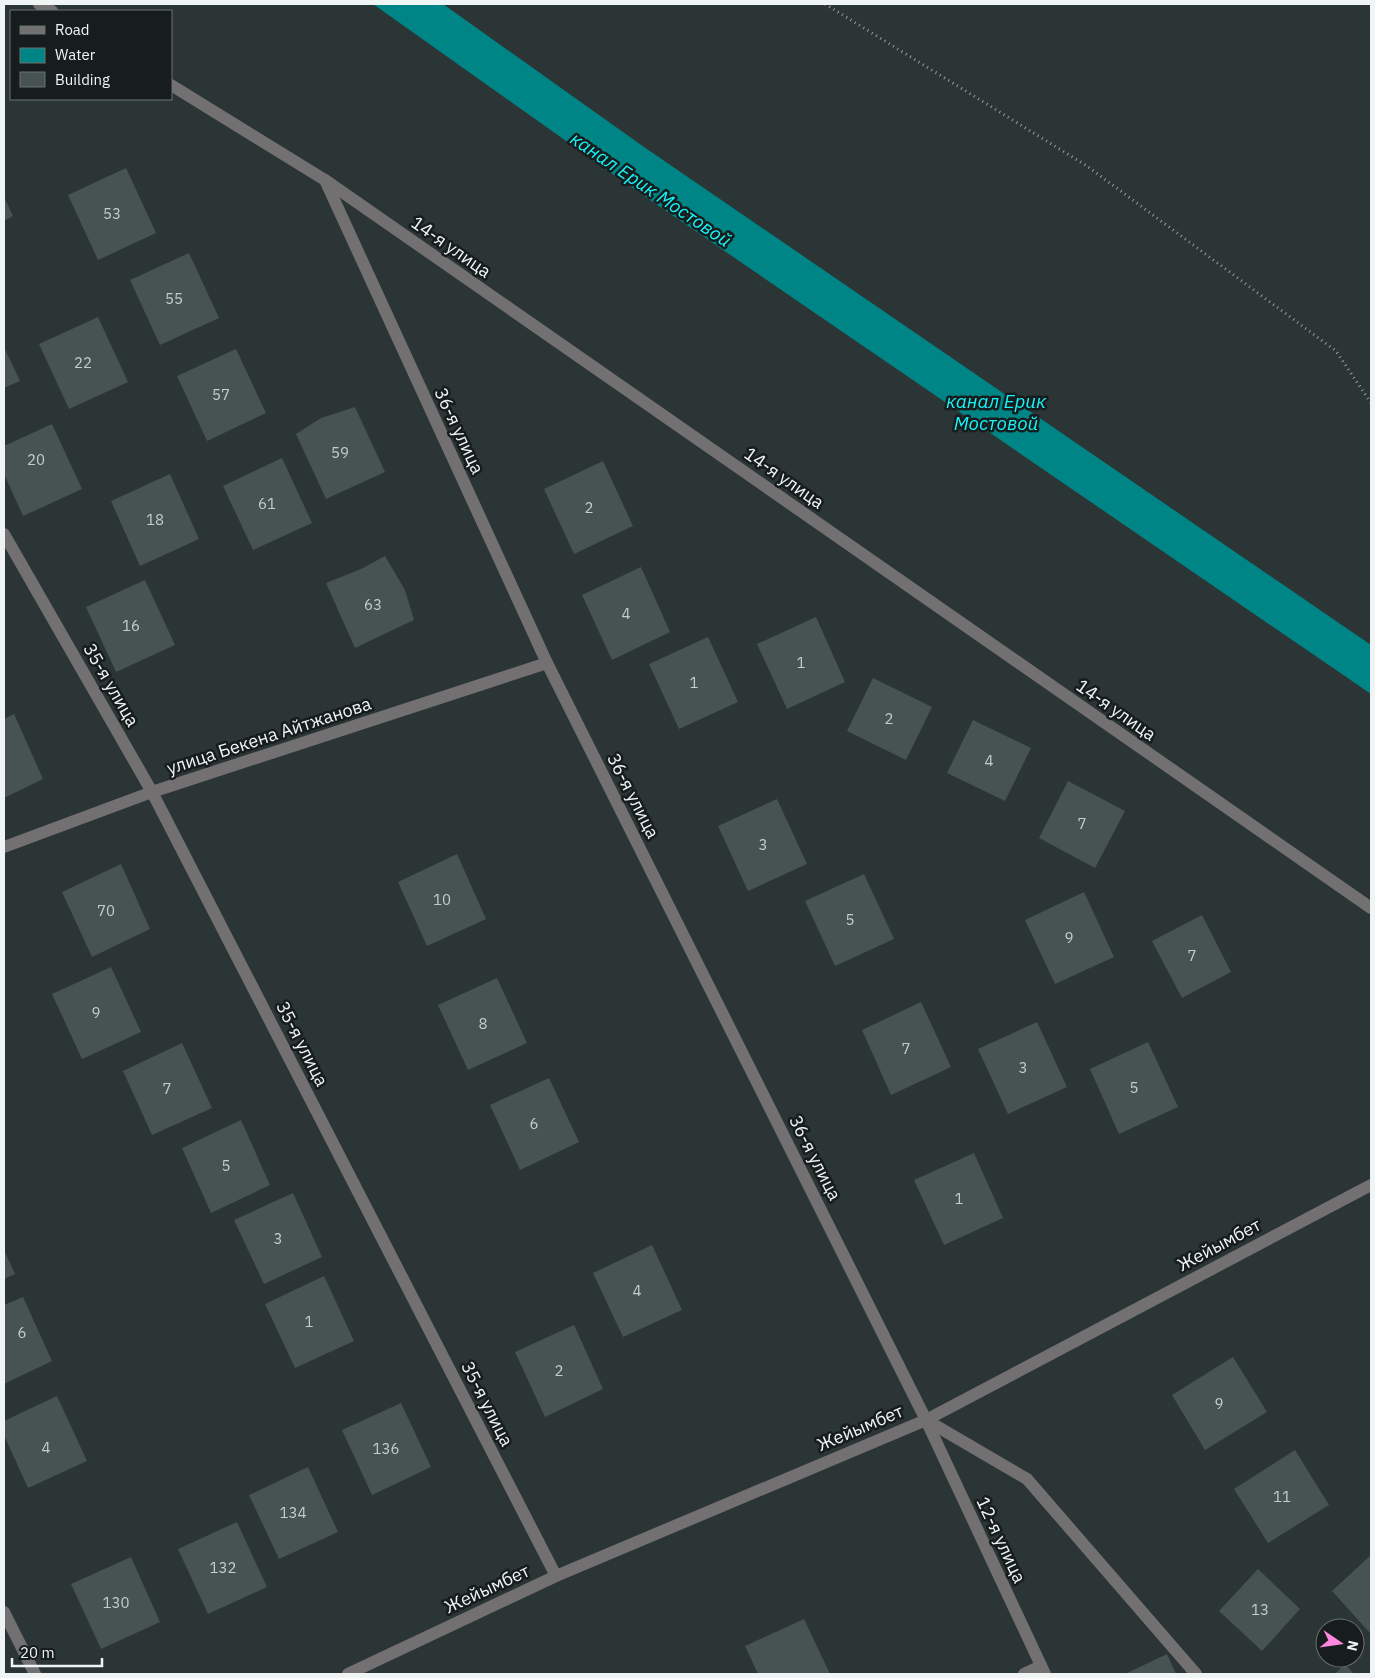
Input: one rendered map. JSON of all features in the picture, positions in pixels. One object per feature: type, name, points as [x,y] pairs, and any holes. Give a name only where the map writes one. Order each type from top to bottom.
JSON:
[{"type":"street","points":[[39,4],[50,10]]},
{"type":"street","name":"14-я улица","points":[[172,86],[325,180],[1371,908]]},
{"type":"street","name":"36-я улица","points":[[325,180],[547,663],[926,1420]]},
{"type":"street","name":"35-я улица","points":[[4,534],[152,792],[556,1576]]},
{"type":"street","name":"улица Бекена Айтжанова","points":[[4,847],[152,792],[547,663]]},
{"type":"street","name":"Жейымбет","points":[[348,1674],[556,1576],[926,1420],[1371,1185]]},
{"type":"street","points":[[926,1420],[1026,1480],[1196,1674]]},
{"type":"street","name":"12-я улица","points":[[926,1420],[1043,1670]]},
{"type":"street","points":[[4,1612],[35,1674]]},
{"type":"street","points":[[1024,1674],[1043,1670]]},
{"type":"path","points":[[825,4],[1087,166],[1336,351],[1371,403]]},
{"type":"water","name":"канал Ерик Мостовой","points":[[373,4],[443,4],[644,147],[1371,645],[1371,694],[621,180]]},
{"type":"building","points":[[126,168],[156,233],[98,260],[68,195]]},
{"type":"building","points":[[4,197],[13,216],[4,221]]},
{"type":"building","points":[[189,253],[219,318],[160,345],[130,280]]},
{"type":"building","points":[[98,317],[128,382],[69,409],[39,344]]},
{"type":"building","points":[[4,347],[20,381],[4,388]]},
{"type":"building","points":[[236,349],[266,413],[207,441],[177,376]]},
{"type":"building","points":[[355,407],[385,472],[326,499],[296,434],[321,418]]},
{"type":"building","points":[[52,424],[82,489],[23,516],[4,474],[4,446]]},
{"type":"building","points":[[282,458],[312,523],[253,550],[223,486]]},
{"type":"building","points":[[603,461],[633,526],[574,554],[544,489]]},
{"type":"building","points":[[170,474],[199,539],[140,566],[111,501]]},
{"type":"building","points":[[385,556],[405,590],[414,620],[355,648],[326,583],[361,569]]},
{"type":"building","points":[[641,567],[670,632],[612,660],[582,595]]},
{"type":"building","points":[[145,580],[175,645],[116,672],[86,607]]},
{"type":"building","points":[[816,617],[845,682],[787,709],[757,644]]},
{"type":"building","points":[[708,637],[738,702],[679,729],[649,664]]},
{"type":"building","points":[[873,678],[932,707],[906,760],[847,731]]},
{"type":"building","points":[[14,714],[43,779],[4,798],[4,719]]},
{"type":"building","points":[[973,720],[1031,748],[1005,801],[947,773]]},
{"type":"building","points":[[1068,781],[1125,811],[1095,868],[1039,838]]},
{"type":"building","points":[[777,799],[807,864],[748,891],[718,826]]},
{"type":"building","points":[[457,854],[486,919],[427,946],[398,882]]},
{"type":"building","points":[[121,864],[150,929],[92,957],[62,892]]},
{"type":"building","points":[[864,874],[894,939],[835,966],[805,901]]},
{"type":"building","points":[[1084,892],[1114,957],[1055,984],[1025,920]]},
{"type":"building","points":[[1202,915],[1231,972],[1182,998],[1152,941]]},
{"type":"building","points":[[111,967],[141,1032],[82,1059],[52,994]]},
{"type":"building","points":[[497,978],[527,1043],[468,1070],[438,1005]]},
{"type":"building","points":[[921,1002],[951,1067],[891,1095],[862,1030]]},
{"type":"building","points":[[1037,1022],[1067,1087],[1008,1114],[978,1049]]},
{"type":"building","points":[[1148,1042],[1178,1107],[1119,1134],[1090,1069]]},
{"type":"building","points":[[182,1043],[212,1108],[152,1135],[123,1071]]},
{"type":"building","points":[[549,1078],[579,1142],[520,1170],[490,1105]]},
{"type":"building","points":[[241,1120],[270,1185],[211,1213],[182,1148]]},
{"type":"building","points":[[974,1153],[1003,1218],[944,1245],[914,1180]]},
{"type":"building","points":[[293,1193],[322,1257],[264,1284],[234,1220]]},
{"type":"building","points":[[652,1245],[682,1310],[623,1337],[593,1273]]},
{"type":"building","points":[[4,1250],[15,1274],[4,1279]]},
{"type":"building","points":[[324,1276],[354,1341],[295,1368],[265,1304]]},
{"type":"building","points":[[23,1297],[52,1361],[4,1384],[4,1305]]},
{"type":"building","points":[[574,1325],[603,1389],[545,1417],[515,1352]]},
{"type":"building","points":[[1233,1357],[1267,1412],[1205,1450],[1172,1395]]},
{"type":"building","points":[[57,1396],[87,1461],[28,1488],[4,1435],[4,1421]]},
{"type":"building","points":[[401,1403],[431,1467],[372,1495],[342,1430]]},
{"type":"building","points":[[1295,1450],[1329,1505],[1268,1543],[1234,1489]]},
{"type":"building","points":[[308,1467],[338,1532],[279,1559],[249,1495]]},
{"type":"building","points":[[237,1522],[267,1587],[208,1614],[178,1549]]},
{"type":"building","points":[[1371,1555],[1371,1634],[1365,1627],[1365,1618],[1356,1618],[1332,1591]]},
{"type":"building","points":[[131,1557],[160,1622],[101,1649],[71,1584]]},
{"type":"building","points":[[1258,1569],[1300,1609],[1262,1651],[1219,1611]]},
{"type":"building","points":[[804,1619],[830,1674],[758,1674],[745,1646]]},
{"type":"building","points":[[1167,1654],[1176,1674],[1125,1674]]},
{"type":"building","points":[[1341,1668],[1349,1668],[1354,1674],[1335,1674]]}]
